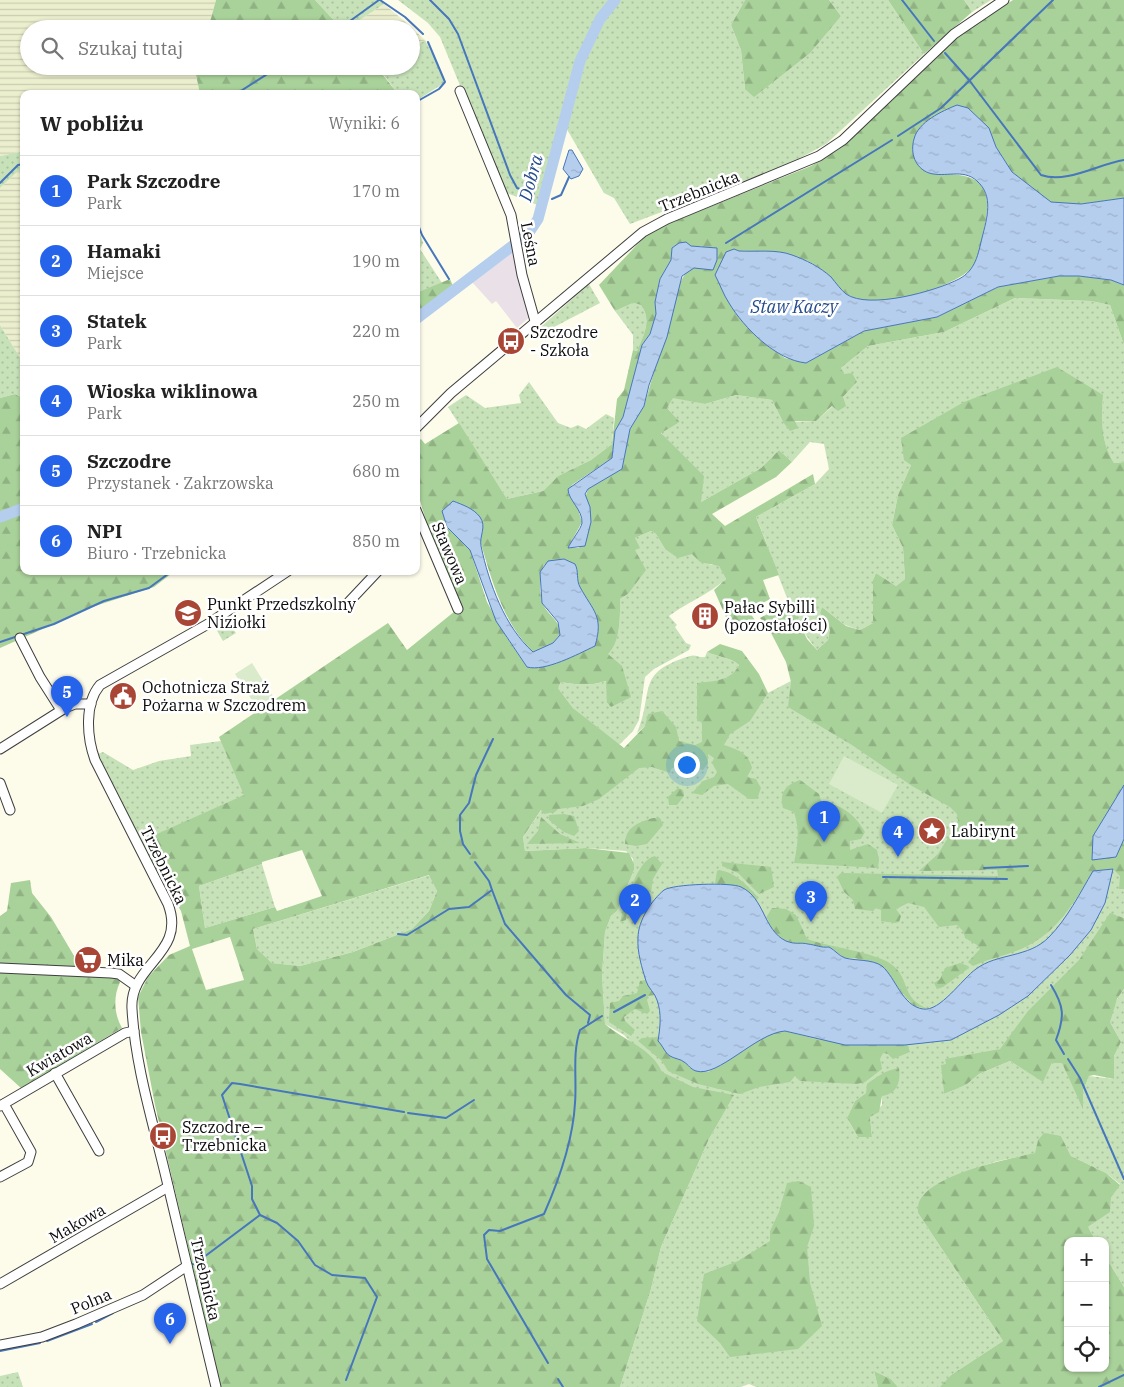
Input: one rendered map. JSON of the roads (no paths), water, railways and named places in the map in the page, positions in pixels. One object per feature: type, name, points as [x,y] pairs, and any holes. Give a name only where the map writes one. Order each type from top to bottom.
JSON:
[{"type":"street","name":"Trzebnicka","points":[[420,424],[451,393],[633,239],[654,225],[819,156],[843,140],[954,34],[1004,0]]},
{"type":"street","name":"Leśna","points":[[460,91],[508,209],[535,322]]},
{"type":"street","name":"Stawowa","points":[[420,531],[458,609]]},
{"type":"street","name":"Trzebnicka","points":[[216,1387],[141,1072],[134,1031],[132,1003],[136,986],[170,939],[172,917],[168,904],[94,760],[90,748],[91,704],[100,685],[208,624],[282,575]]},
{"type":"street","points":[[346,605],[374,575]]},
{"type":"street","points":[[20,638],[40,677],[61,710]]},
{"type":"street","points":[[0,750],[61,710],[75,704],[91,704]]},
{"type":"street","points":[[0,783],[10,810]]},
{"type":"street","points":[[0,968],[119,974],[136,986]]},
{"type":"street","name":"Kwiatowa","points":[[2,1105],[126,1032],[134,1031]]},
{"type":"street","points":[[55,1073],[99,1151]]},
{"type":"street","points":[[0,1177],[28,1162],[31,1152],[2,1105]]},
{"type":"street","name":"Makowa","points":[[0,1284],[168,1187]]},
{"type":"street","name":"Polna","points":[[0,1345],[42,1337],[76,1324],[143,1295],[187,1266]]},
{"type":"water","name":"Staw Kaczy","points":[[957,105],[968,108],[989,128],[996,147],[1012,172],[1051,202],[1081,204],[1124,198],[1124,285],[1111,280],[1079,276],[1059,276],[998,287],[937,317],[864,331],[806,363],[795,361],[772,349],[752,332],[735,313],[715,275],[726,252],[734,249],[739,251],[780,252],[792,255],[822,270],[846,294],[870,300],[902,297],[935,289],[959,279],[973,266],[986,223],[988,208],[986,193],[972,177],[960,174],[935,174],[924,171],[917,164],[913,155],[914,139],[920,127],[938,114]]},
{"type":"water","points":[[569,150],[572,150],[583,169],[579,176],[571,179],[563,169]]},
{"type":"water","points":[[686,242],[691,246],[717,248],[717,260],[713,270],[694,268],[682,276],[667,337],[649,385],[644,406],[630,429],[622,469],[588,489],[585,494],[590,507],[591,522],[585,546],[568,548],[580,528],[582,518],[570,497],[568,489],[612,458],[615,431],[623,417],[642,345],[650,334],[656,314],[655,302],[660,279],[671,260],[672,248],[679,243]]},
{"type":"water","points":[[453,501],[471,509],[482,521],[481,546],[494,590],[506,617],[523,642],[533,652],[553,643],[560,635],[558,622],[542,603],[540,572],[548,561],[564,559],[575,564],[579,584],[596,614],[598,628],[595,646],[552,665],[534,668],[527,667],[496,621],[470,550],[447,527],[442,511]]},
{"type":"water","points":[[1124,785],[1124,839],[1116,857],[1092,860],[1093,836]]},
{"type":"water","points":[[1113,869],[1105,903],[1091,930],[1070,955],[1028,996],[999,1015],[951,1040],[905,1045],[845,1045],[785,1031],[762,1039],[726,1062],[705,1071],[696,1071],[683,1061],[670,1056],[658,1041],[660,1010],[656,997],[644,976],[639,954],[638,938],[640,924],[646,911],[664,890],[669,888],[702,884],[735,885],[741,887],[755,899],[778,936],[793,943],[829,947],[845,958],[878,964],[887,971],[910,1003],[916,1007],[930,1009],[944,1000],[970,974],[984,964],[1032,949],[1041,944],[1062,922],[1093,871]]},
{"type":"waterway","points":[[351,20],[379,0]]},
{"type":"waterway","points":[[380,0],[408,20]]},
{"type":"waterway","points":[[430,0],[449,19],[458,34],[510,175],[517,188],[534,194]]},
{"type":"waterway","name":"Dobra","points":[[420,316],[528,234],[538,219],[580,61],[600,19],[615,0]]},
{"type":"waterway","points":[[902,0],[934,41]]},
{"type":"waterway","points":[[898,136],[941,108],[1053,0]]},
{"type":"waterway","points":[[420,31],[423,34]]},
{"type":"waterway","points":[[420,100],[439,89],[445,82],[428,42]]},
{"type":"waterway","points":[[945,53],[969,80],[1041,175],[1061,177],[1124,160]]},
{"type":"waterway","points":[[242,90],[266,75]]},
{"type":"waterway","points":[[726,243],[892,140]]},
{"type":"waterway","points":[[0,183],[20,165]]},
{"type":"waterway","points":[[552,199],[561,195],[569,177]]},
{"type":"waterway","points":[[420,230],[449,279]]},
{"type":"waterway","name":"Dobra","points":[[0,517],[20,510]]},
{"type":"waterway","points":[[21,635],[54,624],[104,601],[149,588],[167,575]]},
{"type":"waterway","points":[[0,642],[18,636]]},
{"type":"waterway","points":[[470,854],[463,844],[460,831],[460,815],[469,803],[476,775],[493,739]]},
{"type":"waterway","points":[[475,862],[489,881],[492,890]]},
{"type":"waterway","points":[[984,868],[1028,866]]},
{"type":"waterway","points":[[883,877],[1007,879]]},
{"type":"waterway","points":[[398,934],[407,935],[449,909],[469,907],[492,890],[505,924],[566,995],[590,1015],[588,1023]]},
{"type":"waterway","points":[[1051,985],[1061,1005],[1062,1018],[1056,1040],[1064,1054]]},
{"type":"waterway","points":[[614,1012],[645,995]]},
{"type":"waterway","points":[[548,1363],[487,1259],[484,1235],[489,1230],[500,1231],[544,1214],[560,1174],[574,1117],[575,1057],[580,1030],[602,1016]]},
{"type":"waterway","points":[[1068,1059],[1080,1078],[1124,1179]]},
{"type":"waterway","points":[[346,1380],[377,1297],[365,1278],[332,1275],[315,1265],[298,1241],[277,1223],[260,1215],[252,1199],[252,1186],[222,1095],[232,1083],[404,1112]]},
{"type":"waterway","points":[[408,1113],[446,1118],[474,1100]]},
{"type":"waterway","points":[[200,1260],[260,1215]]},
{"type":"waterway","points":[[96,1322],[113,1313]]},
{"type":"waterway","points":[[47,1341],[92,1324]]},
{"type":"waterway","points":[[0,1351],[40,1343]]},
{"type":"waterway","points":[[1099,1387],[1124,1375]]},
{"type":"waterway","points":[[558,1379],[563,1387]]},
{"type":"place","name":"Szczodre - Szkoła","points":[[511,341]]},
{"type":"place","name":"Punkt Przedszkolny Niziołki","points":[[188,613]]},
{"type":"place","name":"Pałac Sybilli (pozostałości)","points":[[705,616]]},
{"type":"place","name":"Ochotnicza Straż Pożarna w Szczodrem","points":[[123,696]]},
{"type":"place","name":"Szczodre","points":[[67,717]]},
{"type":"place","name":"Labirynt","points":[[932,831]]},
{"type":"place","name":"Park Szczodre","points":[[824,842]]},
{"type":"place","name":"Wioska wiklinowa","points":[[898,857]]},
{"type":"place","name":"Statek","points":[[811,922]]},
{"type":"place","name":"Hamaki","points":[[635,925]]},
{"type":"place","name":"Mika","points":[[88,960]]},
{"type":"place","name":"Szczodre – Trzebnicka","points":[[163,1136]]},
{"type":"place","name":"NPI","points":[[170,1344]]}]
